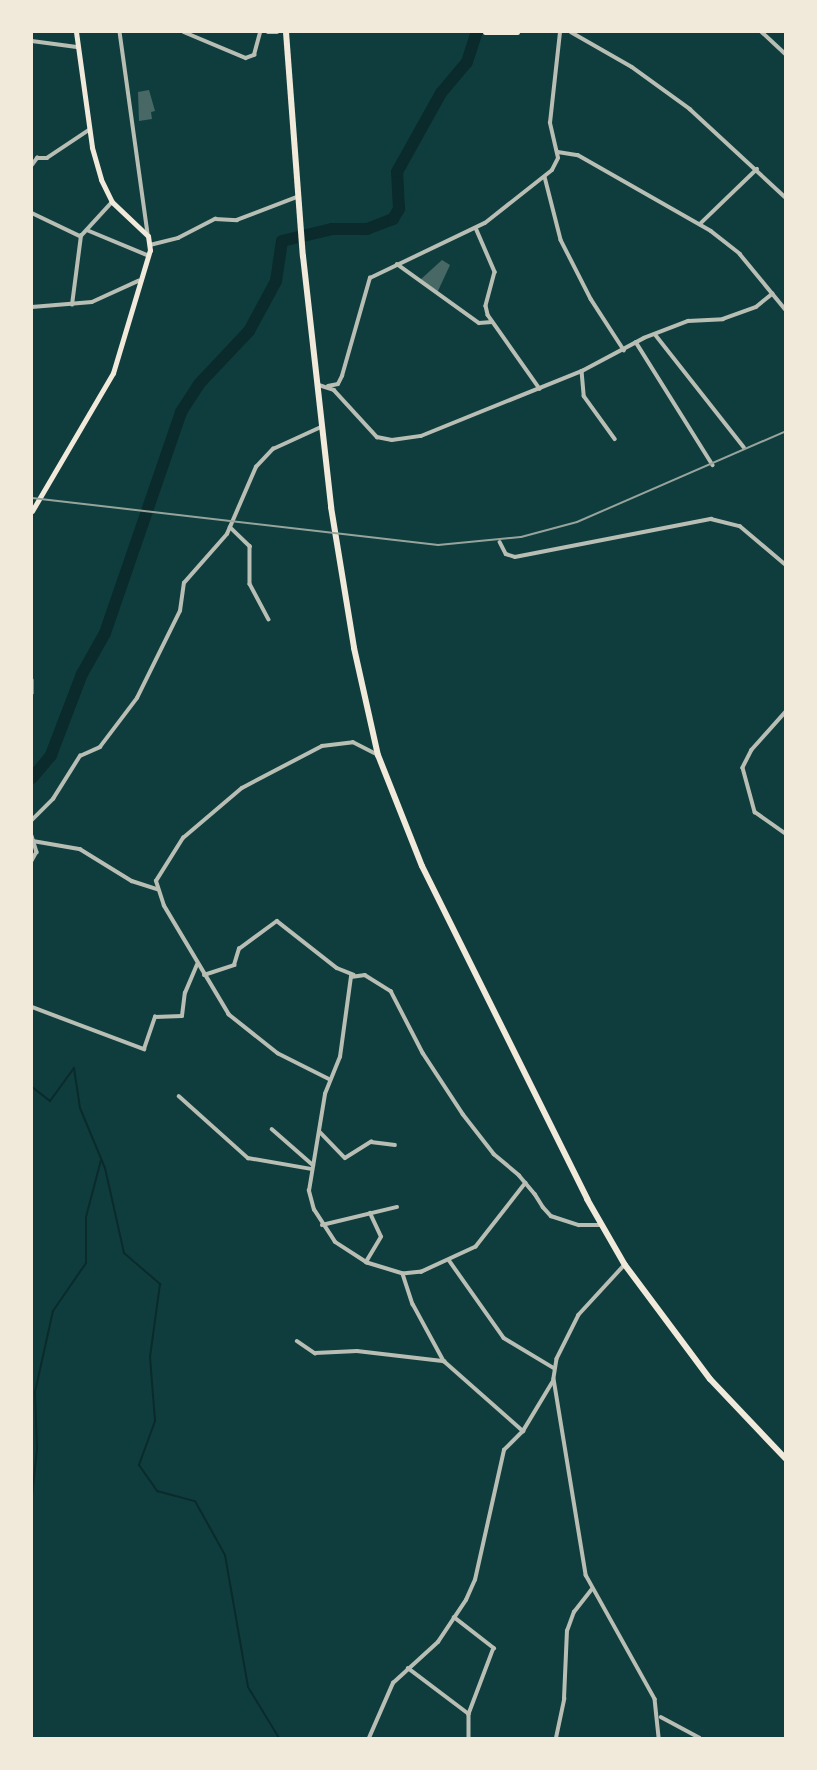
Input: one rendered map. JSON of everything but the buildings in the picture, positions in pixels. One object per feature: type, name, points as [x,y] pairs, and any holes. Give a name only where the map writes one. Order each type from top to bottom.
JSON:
[{"type":"highway","points":[[286,32],[300,226],[321,427],[354,648],[378,755],[422,866],[602,1225],[625,1265],[710,1378],[786,1459]]},
{"type":"main road","points":[[32,511],[113,373],[123,347],[138,281],[149,255],[148,236],[112,202],[96,163],[76,32]]},
{"type":"main road","points":[[485,32],[517,32]]},
{"type":"street","points":[[120,32],[148,236]]},
{"type":"street","points":[[184,32],[246,58],[254,55],[260,32]]},
{"type":"street","points":[[268,32],[277,32]]},
{"type":"street","points":[[317,385],[338,384],[342,376],[368,280],[476,228],[545,177],[558,152],[550,124],[559,32]]},
{"type":"street","points":[[570,32],[674,97],[757,169],[786,198]]},
{"type":"street","points":[[762,32],[786,54]]},
{"type":"street","points":[[32,41],[78,47]]},
{"type":"street","points":[[32,165],[37,158],[47,158],[89,130]]},
{"type":"street","points":[[558,152],[578,155],[700,224],[740,254],[786,310]]},
{"type":"street","points":[[700,224],[757,169]]},
{"type":"street","points":[[545,177],[561,240],[591,299],[624,350]]},
{"type":"street","points":[[150,244],[178,237],[215,219],[237,220],[299,197]]},
{"type":"street","points":[[72,304],[80,236],[112,202]]},
{"type":"street","points":[[32,214],[80,236]]},
{"type":"street","points":[[476,228],[494,267],[486,306],[492,322],[540,390]]},
{"type":"street","points":[[86,230],[149,255]]},
{"type":"street","points":[[397,264],[479,323],[492,322]]},
{"type":"street","points":[[32,307],[72,304],[102,298],[138,281]]},
{"type":"street","points":[[328,386],[370,432],[392,440],[454,426],[582,371],[655,334],[688,321],[723,319],[756,307],[772,294]]},
{"type":"street","points":[[655,334],[744,447]]},
{"type":"street","points":[[636,342],[713,465]]},
{"type":"street","points":[[582,371],[584,396],[615,439]]},
{"type":"street","points":[[32,820],[53,799],[77,759],[100,747],[137,698],[180,611],[184,583],[230,527],[239,499],[266,456],[321,427]]},
{"type":"street","points":[[500,542],[506,554],[515,557],[711,519],[740,526],[786,565]]},
{"type":"street","points":[[230,527],[250,546],[250,584],[269,620]]},
{"type":"street","points":[[32,680],[32,693]]},
{"type":"street","points":[[786,712],[752,750],[743,768],[755,813],[786,834]]},
{"type":"street","points":[[330,1080],[297,1066],[246,1032],[197,965],[157,888],[160,872],[183,838],[242,788],[322,746],[350,742],[378,755]]},
{"type":"street","points":[[32,839],[75,847],[132,881],[157,888]]},
{"type":"street","points":[[32,839],[37,852],[32,861]]},
{"type":"street","points":[[204,975],[234,965],[240,948],[274,920],[337,968],[354,975],[365,975],[391,991],[423,1053],[463,1114],[494,1154],[526,1184],[556,1219],[602,1225]]},
{"type":"street","points":[[32,1007],[144,1049],[155,1017],[182,1016],[185,993],[197,965]]},
{"type":"street","points":[[354,975],[346,997],[340,1057],[330,1080],[309,1195],[322,1225],[344,1250],[366,1262],[403,1274],[422,1272],[449,1260],[488,1236],[526,1184]]},
{"type":"street","points":[[179,1096],[241,1154],[271,1165],[313,1167]]},
{"type":"street","points":[[271,1129],[313,1167]]},
{"type":"street","points":[[319,1130],[327,1144],[345,1158],[354,1157],[371,1142],[396,1146]]},
{"type":"street","points":[[322,1225],[397,1207]]},
{"type":"street","points":[[366,1262],[381,1237],[370,1213]]},
{"type":"street","points":[[449,1260],[504,1338],[554,1368]]},
{"type":"street","points":[[625,1265],[579,1315],[554,1368],[554,1379],[574,1519],[592,1589],[650,1688],[659,1716],[659,1738]]},
{"type":"street","points":[[403,1274],[413,1304],[444,1361],[523,1431]]},
{"type":"street","points":[[297,1341],[315,1353],[357,1351],[444,1361]]},
{"type":"street","points":[[369,1738],[393,1683],[438,1642],[475,1580],[504,1450],[523,1431],[554,1379]]},
{"type":"street","points":[[555,1738],[564,1699],[567,1631],[574,1612],[592,1589]]},
{"type":"street","points":[[454,1617],[494,1648],[469,1714],[469,1738]]},
{"type":"street","points":[[408,1668],[469,1714]]},
{"type":"street","points":[[659,1716],[700,1738]]},
{"type":"waterway","points":[[32,778],[51,755],[82,674],[105,633],[181,412],[199,384],[249,331],[276,281],[282,241],[332,229],[367,229],[393,219],[399,209],[397,172],[441,93],[467,62],[477,32]]},
{"type":"waterway","points":[[32,1087],[50,1101],[74,1068],[80,1108],[105,1168],[124,1253],[160,1284],[150,1357],[155,1421],[139,1465],[157,1491],[195,1501],[225,1555],[248,1687],[279,1738]]},
{"type":"waterway","points":[[32,1497],[37,1449],[35,1392],[53,1311],[86,1263],[86,1217],[101,1160]]},
{"type":"railway","points":[[32,498],[438,545],[521,537],[577,522],[786,431]]}]
